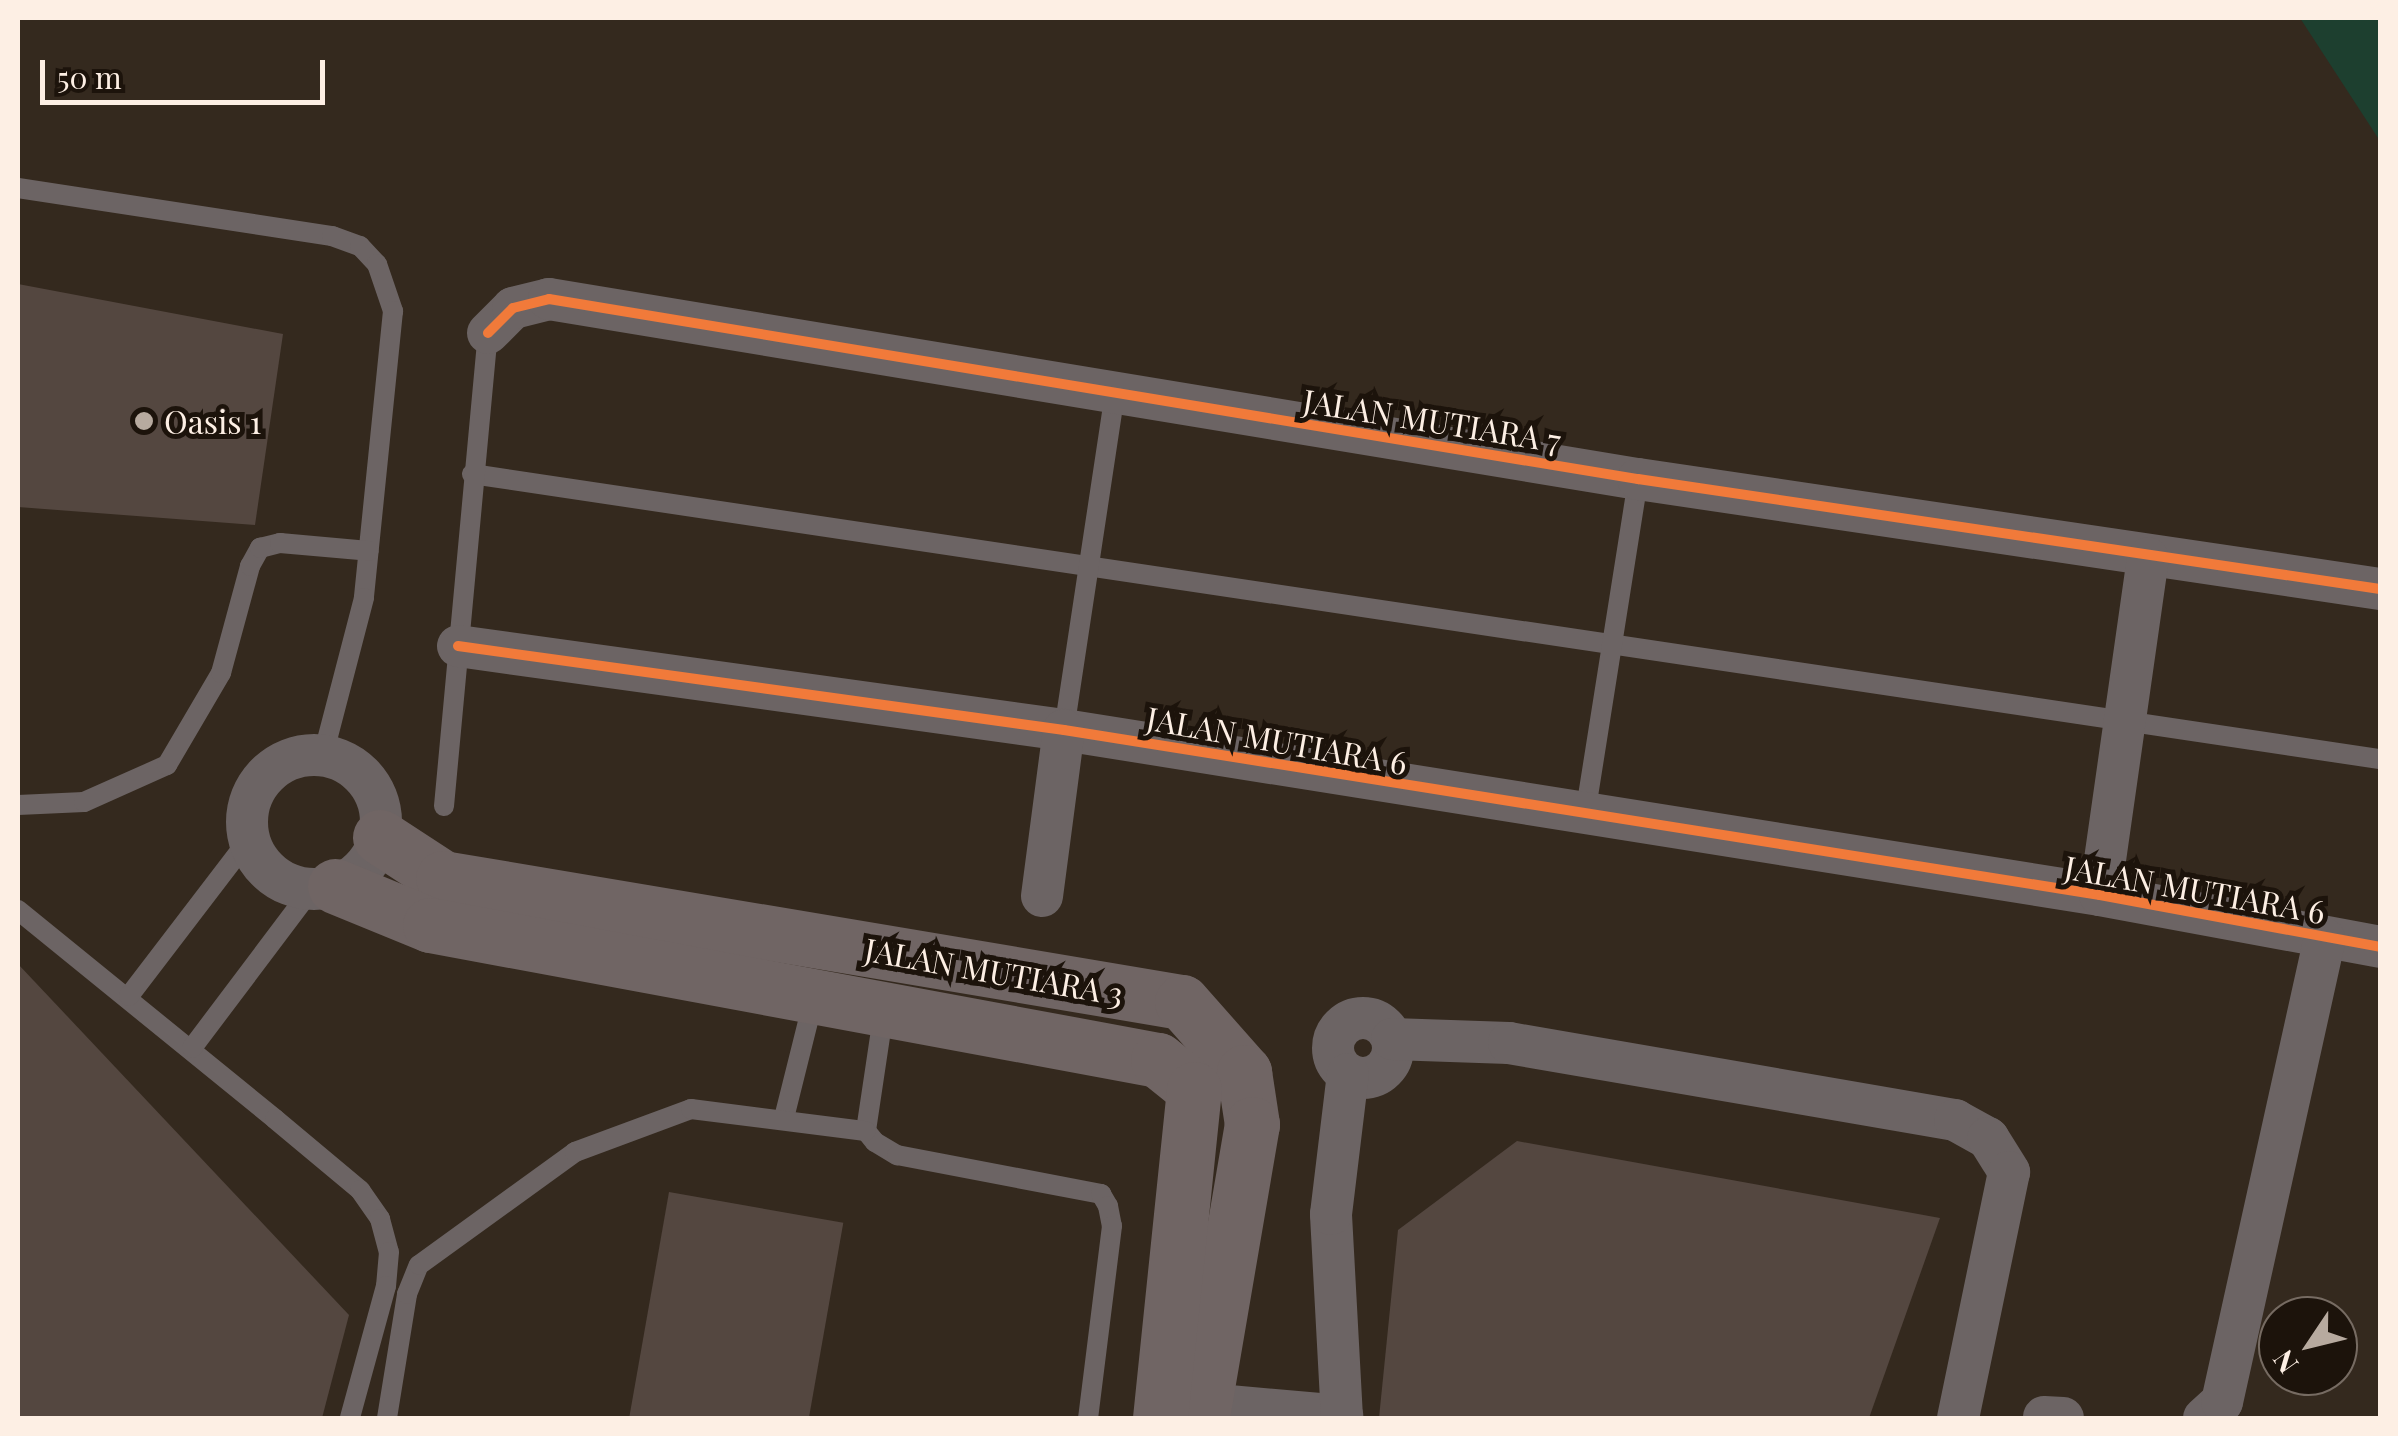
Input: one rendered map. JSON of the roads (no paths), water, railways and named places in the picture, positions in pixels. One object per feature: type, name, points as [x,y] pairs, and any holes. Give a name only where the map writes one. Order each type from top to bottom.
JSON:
[{"type":"street","name":"JALAN MUTIARA 7","points":[[488,333],[513,308],[549,299],[1638,479],[2148,558],[2380,588]]},
{"type":"street","points":[[2100,895],[2128,720],[2148,558]]},
{"type":"street","name":"JALAN MUTIARA 6","points":[[458,646],[1064,730],[1585,817],[2100,895],[2380,948]]},
{"type":"street","points":[[1042,896],[1064,730]]},
{"type":"street","points":[[323,756],[362,776],[377,804],[380,836],[371,858],[324,888],[272,874],[249,839],[252,796],[264,778],[281,764],[323,756]]},
{"type":"street","name":"JALAN MUTIARA 3","points":[[380,836],[443,878],[1182,1002],[1244,1072],[1252,1124],[1182,1410]]},
{"type":"street","name":"JALAN MUTIARA 3","points":[[324,888],[430,925],[1158,1060],[1194,1088],[1182,1410]]},
{"type":"street","points":[[2204,1418],[2222,1402],[2325,939]]},
{"type":"street","points":[[1182,1410],[1342,1418],[1332,1214],[1348,1074],[1333,1044],[1348,1022],[1374,1020],[1392,1039],[1508,1043],[1956,1120],[1988,1138],[2009,1172],[1958,1418]]},
{"type":"lane","points":[[18,188],[332,236],[368,255],[394,310],[364,598],[323,756]]},
{"type":"lane","points":[[444,806],[488,333]]},
{"type":"lane","points":[[1064,730],[1115,394]]},
{"type":"lane","points":[[472,474],[2380,759]]},
{"type":"lane","points":[[1585,817],[1638,479]]},
{"type":"lane","points":[[18,806],[84,802],[167,765],[222,673],[250,566],[260,548],[280,543],[369,551]]},
{"type":"lane","points":[[129,996],[249,839]]},
{"type":"lane","points":[[192,1048],[324,888]]},
{"type":"lane","points":[[18,910],[129,996],[360,1190],[380,1219],[389,1252],[386,1286],[350,1418]]},
{"type":"lane","points":[[784,1118],[814,995]]},
{"type":"lane","points":[[866,1131],[884,1008]]},
{"type":"lane","points":[[388,1418],[408,1294],[419,1265],[574,1152],[690,1109],[866,1131],[897,1156],[1101,1194],[1112,1226],[1088,1418]]},
{"type":"place","name":"Oasis 1","points":[[144,421]]}]
